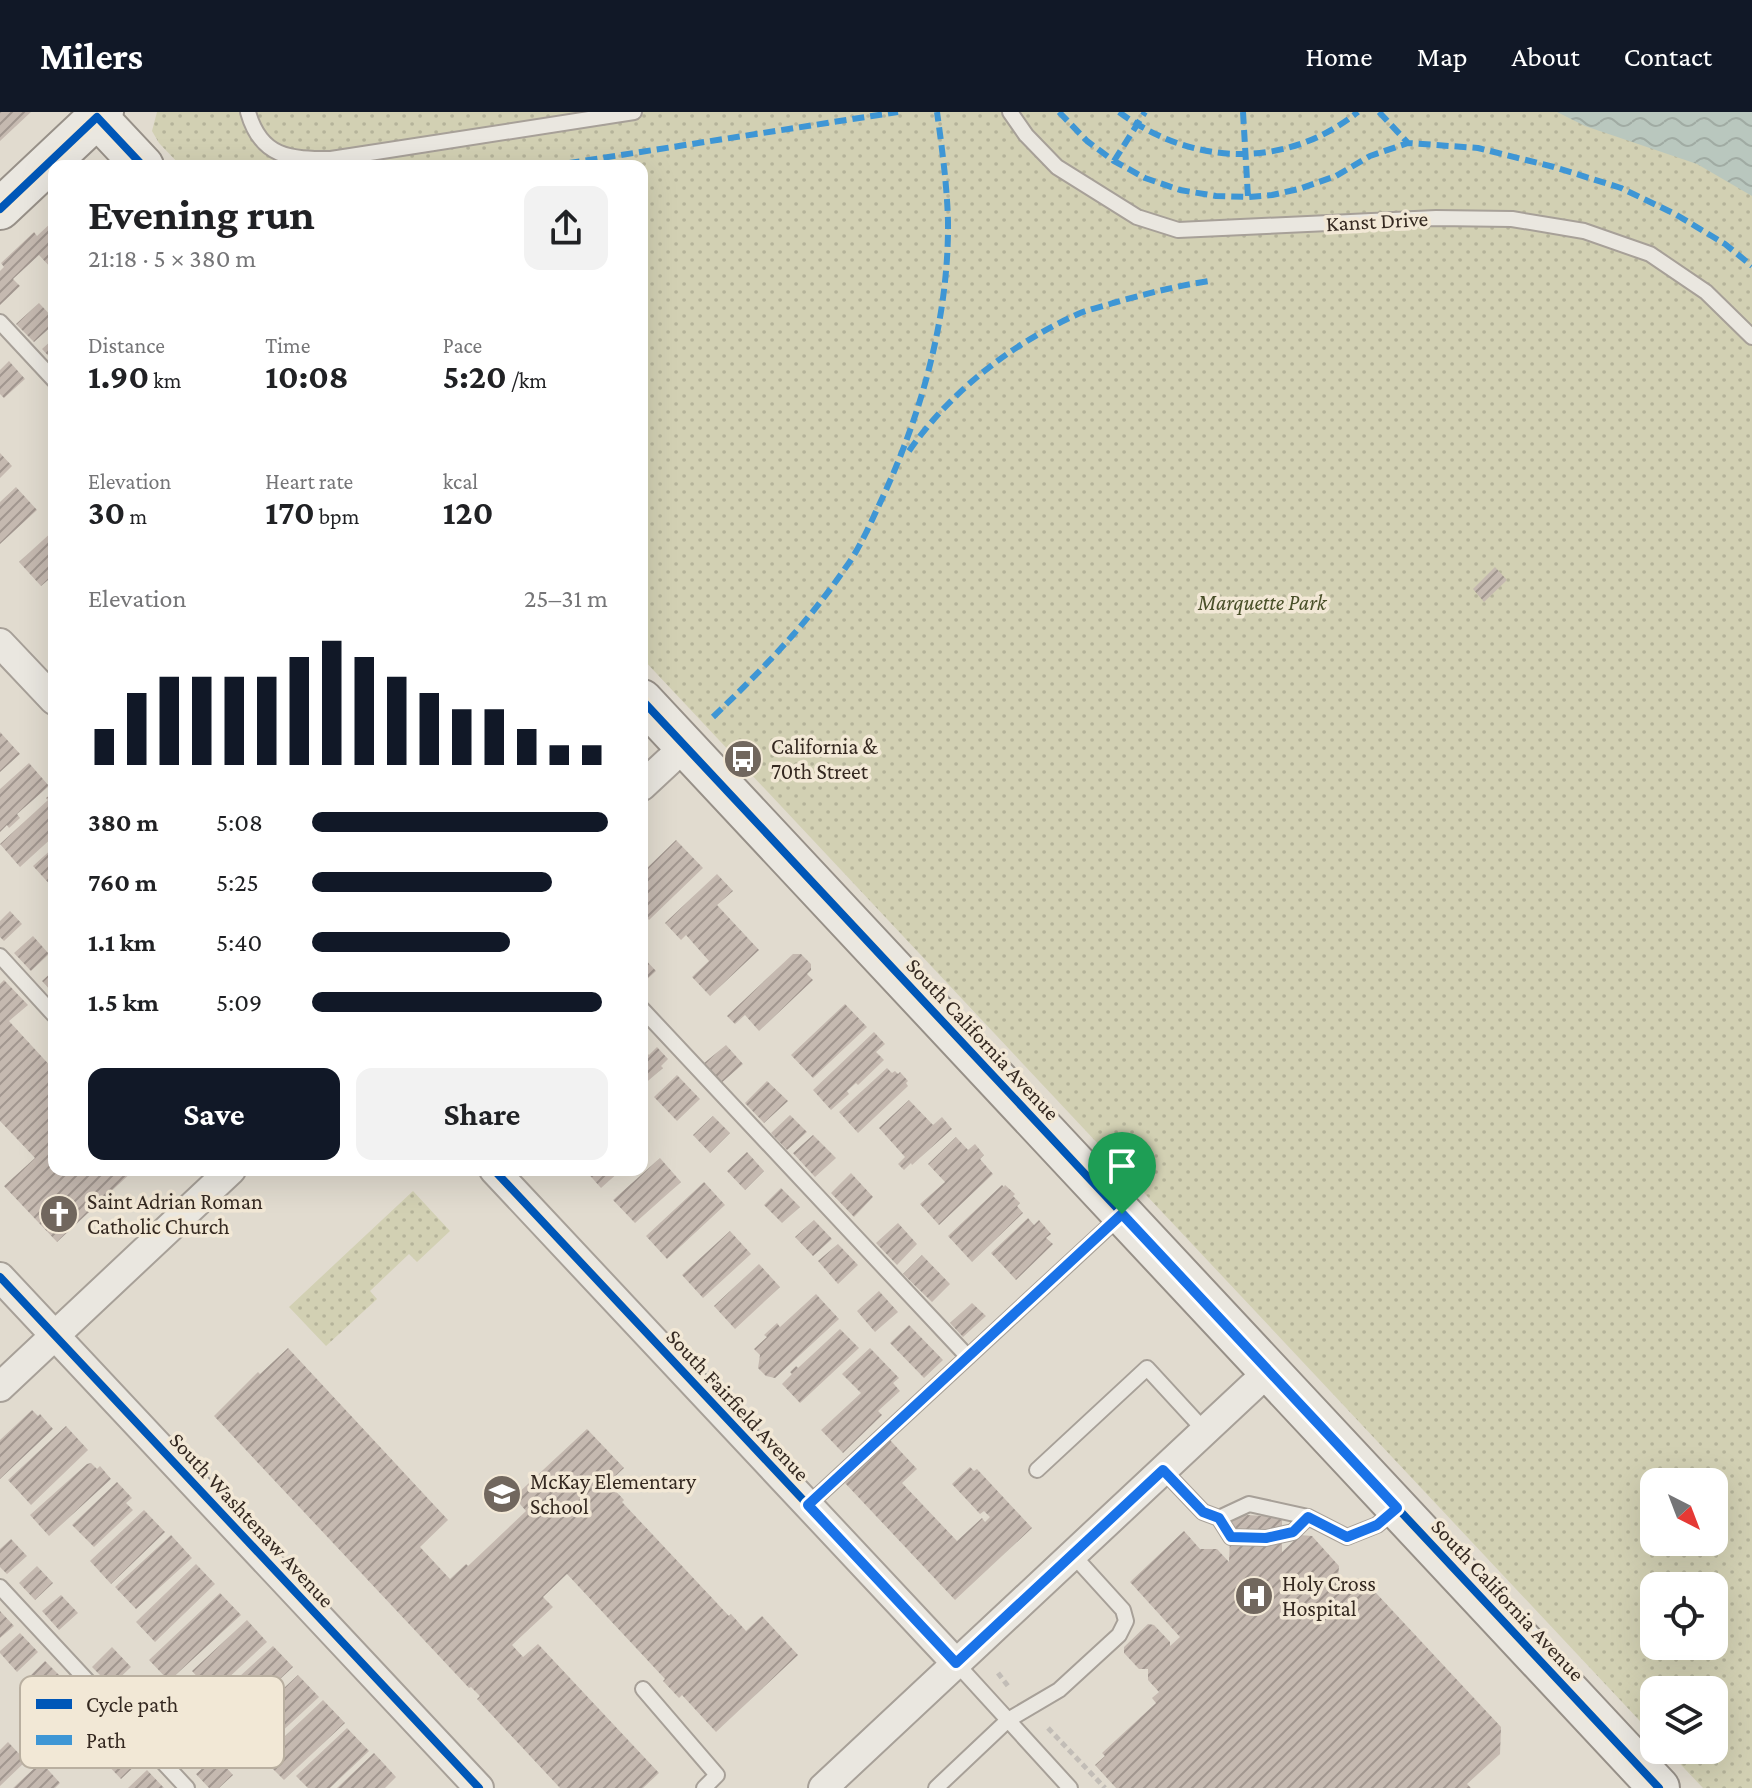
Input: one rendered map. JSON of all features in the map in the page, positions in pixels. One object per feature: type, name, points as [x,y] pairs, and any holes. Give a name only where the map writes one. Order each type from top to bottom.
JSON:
[{"type":"street","points":[[50,160],[97,114],[138,160]]},
{"type":"street","points":[[0,209],[48,162]]},
{"type":"street","points":[[0,643],[48,694]]},
{"type":"street","name":"South California Avenue","points":[[648,706],[1659,1788]]},
{"type":"street","points":[[648,780],[685,746]]},
{"type":"street","points":[[0,1387],[225,1176]]},
{"type":"street","name":"South Fairfield Avenue","points":[[500,1176],[956,1663]]},
{"type":"street","name":"South Washtenaw Avenue","points":[[0,1277],[479,1788]]},
{"type":"street","points":[[823,1788],[1269,1371]]},
{"type":"lane","points":[[248,112],[259,138],[279,154],[303,159],[331,159],[634,112]]},
{"type":"lane","name":"Kanst Drive","points":[[1010,112],[1026,135],[1057,167],[1137,217],[1178,230],[1436,218],[1512,219],[1584,231],[1650,254],[1706,292],[1752,337]]},
{"type":"lane","points":[[0,322],[48,374]]},
{"type":"lane","points":[[0,956],[48,1008]]},
{"type":"lane","points":[[648,1015],[968,1357]]},
{"type":"lane","points":[[808,1505],[1122,1214]]},
{"type":"lane","points":[[1037,1470],[1147,1368],[1205,1431]]},
{"type":"lane","points":[[1163,1470],[1203,1512],[1219,1518],[1231,1537],[1266,1538],[1293,1532],[1308,1517]]},
{"type":"lane","points":[[1219,1518],[1249,1504],[1308,1517],[1347,1537],[1377,1525],[1397,1508]]},
{"type":"lane","points":[[936,1788],[1008,1720],[1059,1690],[1119,1635],[1126,1621],[1123,1610],[1073,1555]]},
{"type":"lane","points":[[0,1587],[83,1676]]},
{"type":"lane","points":[[956,1663],[1070,1788]]},
{"type":"lane","points":[[643,1689],[717,1775],[704,1788]]},
{"type":"lane","points":[[168,1768],[187,1788]]},
{"type":"path","points":[[998,1673],[1105,1788]]},
{"type":"green space","name":"Marquette Park","points":[[157,112],[1752,112],[1752,1788],[1703,1788],[1680,1764],[1728,1764],[1728,1676],[1640,1676],[1640,1721],[648,664],[648,160],[175,160],[152,131]]},
{"type":"green space","points":[[413,1191],[450,1231],[417,1262],[409,1254],[370,1291],[377,1299],[326,1346],[289,1307]]},
{"type":"water","points":[[1557,112],[1752,112],[1752,196],[1697,164],[1585,126]]},
{"type":"building","points":[[0,112],[31,112],[0,141]]},
{"type":"building","points":[[48,226],[48,265],[39,255],[13,279],[20,286],[0,305],[0,271],[4,267],[1,263],[34,232],[37,236]]},
{"type":"building","points":[[39,303],[48,313],[48,329],[34,342],[16,324]]},
{"type":"building","points":[[9,361],[25,379],[4,398],[0,394],[0,370]]},
{"type":"building","points":[[0,453],[12,466],[0,478]]},
{"type":"building","points":[[16,487],[37,510],[0,544],[0,502]]},
{"type":"building","points":[[48,535],[48,580],[41,586],[19,562]]},
{"type":"building","points":[[1495,567],[1507,580],[1484,602],[1473,589]]},
{"type":"building","points":[[0,732],[20,754],[0,772]]},
{"type":"building","points":[[29,763],[48,785],[17,814],[20,818],[0,832],[0,789]]},
{"type":"building","points":[[48,800],[48,841],[20,867],[0,844]]},
{"type":"building","points":[[676,840],[703,868],[649,920],[648,867]]},
{"type":"building","points":[[48,852],[48,882],[33,866]]},
{"type":"building","points":[[717,874],[733,891],[717,905],[759,950],[710,996],[692,977],[709,961],[686,935],[681,940],[665,923]]},
{"type":"building","points":[[10,911],[22,924],[4,941],[0,937],[0,921]]},
{"type":"building","points":[[33,936],[48,955],[31,971],[14,953]]},
{"type":"building","points":[[793,954],[801,954],[811,964],[807,974],[813,980],[759,1031],[745,1015],[735,1024],[727,1016]]},
{"type":"building","points":[[648,962],[656,971],[648,978]]},
{"type":"building","points":[[4,980],[28,1005],[9,1021],[48,1063],[48,1176],[128,1176],[57,1242],[4,1186],[35,1158],[0,1121],[0,984]]},
{"type":"building","points":[[845,1004],[867,1027],[813,1078],[791,1055]]},
{"type":"building","points":[[874,1032],[885,1044],[876,1052],[884,1060],[858,1085],[856,1083],[847,1091],[849,1094],[831,1110],[813,1090]]},
{"type":"building","points":[[726,1045],[743,1064],[720,1084],[703,1064]]},
{"type":"building","points":[[657,1047],[668,1059],[648,1081],[648,1054]]},
{"type":"building","points":[[887,1068],[892,1073],[900,1072],[908,1081],[908,1086],[858,1133],[839,1112]]},
{"type":"building","points":[[677,1075],[700,1099],[677,1121],[654,1097]]},
{"type":"building","points":[[767,1081],[788,1101],[764,1123],[745,1103]]},
{"type":"building","points":[[909,1100],[933,1125],[942,1117],[952,1129],[904,1170],[898,1164],[905,1157],[879,1128]]},
{"type":"building","points":[[790,1115],[807,1132],[787,1150],[771,1133]]},
{"type":"building","points":[[713,1116],[730,1133],[710,1153],[693,1135]]},
{"type":"building","points":[[813,1135],[836,1158],[815,1177],[793,1153]]},
{"type":"building","points":[[956,1137],[968,1150],[975,1144],[984,1155],[980,1159],[993,1174],[939,1225],[920,1204],[945,1182],[928,1164]]},
{"type":"building","points":[[747,1152],[764,1171],[745,1190],[727,1171]]},
{"type":"building","points":[[660,1158],[681,1182],[635,1223],[613,1200],[640,1176],[648,1176],[648,1169]]},
{"type":"building","points":[[851,1173],[873,1197],[854,1217],[831,1193]]},
{"type":"building","points":[[590,1176],[614,1176],[601,1188]]},
{"type":"building","points":[[704,1182],[725,1205],[667,1259],[646,1236]]},
{"type":"building","points":[[1002,1185],[1015,1194],[1013,1196],[1020,1203],[1017,1206],[1023,1213],[972,1262],[948,1236]]},
{"type":"building","points":[[781,1188],[800,1207],[782,1223],[764,1205]]},
{"type":"building","points":[[1028,1218],[1034,1225],[1039,1220],[1051,1234],[1046,1238],[1053,1244],[1016,1280],[991,1253]]},
{"type":"building","points":[[814,1220],[832,1239],[813,1256],[795,1237]]},
{"type":"building","points":[[898,1223],[917,1244],[897,1265],[876,1243]]},
{"type":"building","points":[[730,1231],[751,1254],[703,1298],[682,1275]]},
{"type":"building","points":[[838,1244],[858,1265],[838,1284],[818,1261]]},
{"type":"building","points":[[922,1255],[950,1284],[932,1302],[903,1274]]},
{"type":"building","points":[[759,1264],[780,1287],[735,1329],[714,1306]]},
{"type":"building","points":[[879,1291],[898,1312],[875,1332],[857,1311]]},
{"type":"building","points":[[816,1294],[839,1319],[775,1378],[766,1376],[758,1368],[760,1355],[754,1349],[777,1323],[780,1327]]},
{"type":"building","points":[[972,1303],[986,1316],[963,1337],[950,1323]]},
{"type":"building","points":[[909,1325],[943,1360],[924,1378],[890,1343]]},
{"type":"building","points":[[840,1329],[859,1348],[800,1403],[782,1384],[796,1366],[798,1368]]},
{"type":"building","points":[[288,1348],[448,1520],[420,1547],[450,1579],[526,1511],[514,1497],[587,1429],[624,1468],[608,1483],[624,1500],[622,1502],[746,1631],[762,1616],[798,1655],[716,1732],[682,1695],[679,1698],[567,1574],[543,1597],[553,1607],[512,1645],[523,1657],[538,1644],[659,1773],[643,1788],[560,1788],[477,1699],[480,1696],[469,1688],[214,1416],[258,1372],[260,1374]]},
{"type":"building","points":[[870,1348],[899,1378],[893,1383],[900,1391],[878,1411],[882,1415],[843,1453],[821,1430],[861,1393],[842,1374]]},
{"type":"building","points":[[32,1410],[38,1416],[40,1414],[53,1429],[0,1479],[0,1440]]},
{"type":"building","points":[[66,1426],[88,1450],[31,1505],[8,1480]]},
{"type":"building","points":[[890,1440],[917,1469],[902,1483],[957,1541],[982,1518],[985,1522],[990,1517],[984,1511],[980,1514],[952,1484],[970,1467],[974,1471],[977,1469],[1032,1528],[955,1600],[845,1483]]},
{"type":"building","points":[[91,1463],[97,1469],[100,1466],[111,1479],[49,1536],[30,1515]]},
{"type":"building","points":[[117,1482],[132,1498],[126,1503],[133,1510],[94,1547],[72,1525]]},
{"type":"building","points":[[144,1510],[165,1532],[111,1584],[90,1561]]},
{"type":"building","name":"Holy Cross Hospital","points":[[1231,1514],[1282,1517],[1282,1552],[1300,1535],[1312,1536],[1339,1566],[1338,1578],[1363,1579],[1501,1727],[1500,1754],[1467,1784],[1471,1788],[1116,1788],[1095,1765],[1105,1756],[1102,1753],[1156,1703],[1152,1698],[1159,1692],[1148,1680],[1148,1669],[1139,1669],[1124,1653],[1124,1647],[1148,1624],[1154,1625],[1170,1642],[1170,1646],[1180,1637],[1130,1582],[1184,1531],[1200,1549],[1217,1549],[1229,1562]]},
{"type":"building","points":[[171,1535],[192,1558],[136,1609],[115,1587]]},
{"type":"building","points":[[11,1539],[27,1556],[7,1574],[0,1567],[0,1549]]},
{"type":"building","points":[[196,1564],[215,1584],[155,1642],[136,1622]]},
{"type":"building","points":[[37,1566],[53,1583],[35,1600],[19,1583]]},
{"type":"building","points":[[220,1593],[241,1615],[174,1676],[164,1676],[149,1660]]},
{"type":"building","points":[[61,1595],[78,1613],[59,1630],[42,1611]]},
{"type":"building","points":[[0,1611],[14,1626],[0,1638]]},
{"type":"building","points":[[247,1620],[267,1642],[230,1676],[197,1676],[192,1671]]},
{"type":"building","points":[[20,1633],[38,1652],[17,1672],[0,1651]]},
{"type":"building","points":[[273,1646],[293,1667],[283,1676],[240,1676]]},
{"type":"building","points":[[112,1647],[131,1667],[122,1676],[101,1676],[92,1667]]},
{"type":"building","points":[[45,1661],[60,1676],[30,1676]]},
{"type":"building","points":[[298,1675],[319,1697],[284,1729],[284,1688]]},
{"type":"building","points":[[323,1700],[345,1723],[284,1780],[272,1768],[284,1768],[284,1737]]},
{"type":"building","points":[[347,1728],[369,1751],[330,1788],[308,1788],[296,1776]]},
{"type":"building","points":[[8,1742],[20,1755],[20,1767],[0,1786],[0,1750]]},
{"type":"building","points":[[374,1753],[396,1777],[385,1788],[337,1788]]},
{"type":"building","points":[[35,1768],[46,1768],[60,1783],[55,1788],[13,1788]]},
{"type":"building","points":[[111,1768],[133,1768],[121,1779]]},
{"type":"building","points":[[203,1768],[227,1768],[233,1775],[219,1788],[209,1788],[196,1774]]},
{"type":"building","points":[[147,1770],[164,1788],[128,1788]]},
{"type":"marked path","points":[[589,160],[898,112]]},
{"type":"marked path","points":[[713,717],[784,645],[846,567],[869,527],[908,436],[930,366],[944,294],[947,194],[937,112]]},
{"type":"marked path","points":[[1059,112],[1087,141],[1145,178],[1180,190],[1216,196],[1272,195],[1299,189],[1336,176],[1370,156],[1408,143],[1478,148],[1621,188],[1675,214],[1725,244],[1752,266]]},
{"type":"marked path","points":[[1119,112],[1147,130],[1177,143],[1207,151],[1238,154],[1270,152],[1300,144],[1330,131],[1358,112]]},
{"type":"marked path","points":[[1114,161],[1145,112]]},
{"type":"marked path","points":[[1243,112],[1248,197]]},
{"type":"marked path","points":[[1379,112],[1408,143]]},
{"type":"marked path","points":[[909,451],[963,389],[1006,355],[1053,326],[1087,311],[1161,290],[1209,281]]},
{"type":"cycle path","points":[[52,160],[97,117],[137,160]]},
{"type":"cycle path","points":[[0,209],[48,163]]},
{"type":"cycle path","points":[[648,706],[1659,1788]]},
{"type":"cycle path","points":[[500,1176],[956,1663]]},
{"type":"cycle path","points":[[0,1277],[479,1788]]},
{"type":"place","name":"California & 70th Street","points":[[743,759]]},
{"type":"place","name":"Saint Adrian Roman Catholic Church","points":[[59,1214]]},
{"type":"place","name":"McKay Elementary School","points":[[502,1494]]},
{"type":"place","name":"Holy Cross Hospital","points":[[1254,1596]]},
{"type":"route","points":[[1122,1214],[1397,1508],[1377,1525],[1347,1537],[1308,1517],[1293,1532],[1266,1538],[1231,1537],[1219,1518],[1203,1512],[1163,1470],[956,1663],[808,1505],[1122,1214]]}]
